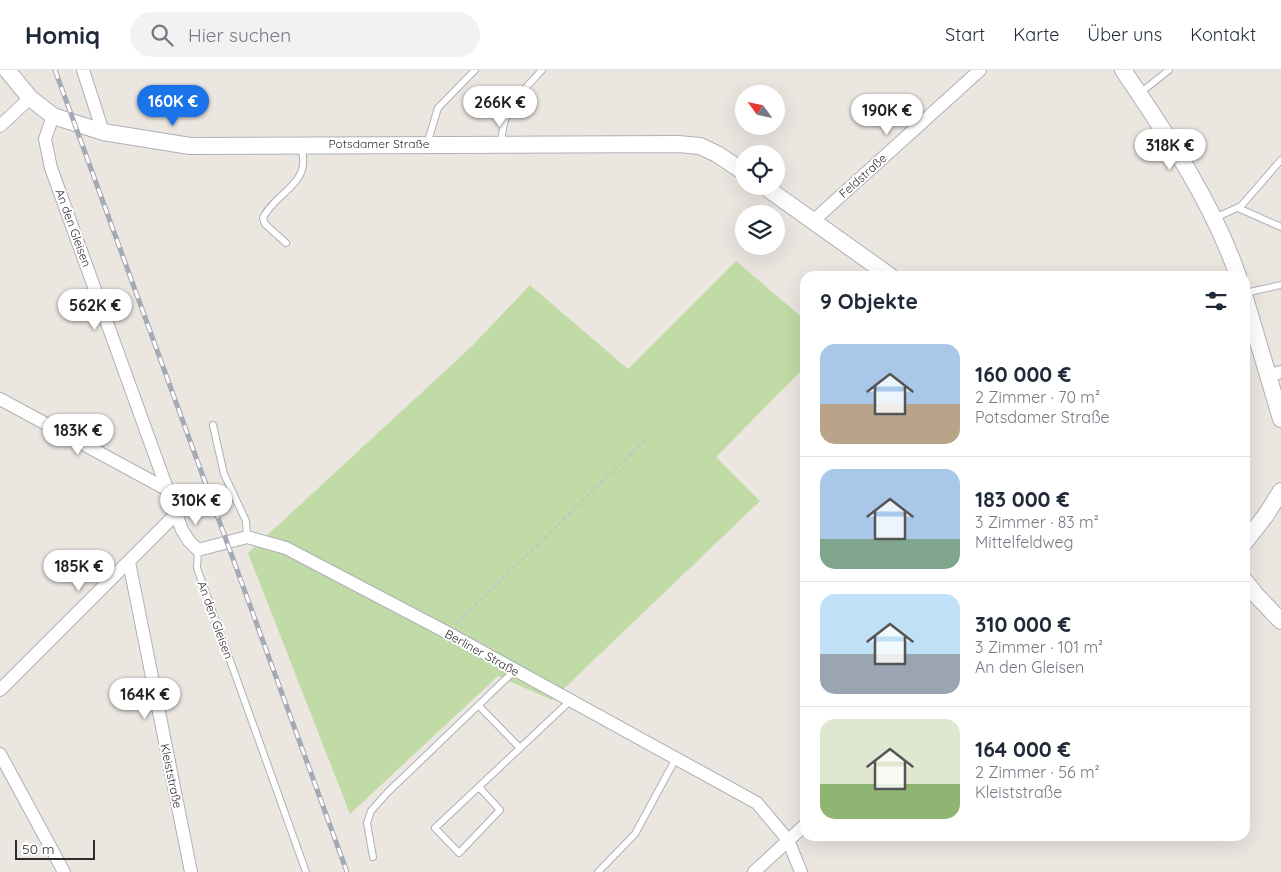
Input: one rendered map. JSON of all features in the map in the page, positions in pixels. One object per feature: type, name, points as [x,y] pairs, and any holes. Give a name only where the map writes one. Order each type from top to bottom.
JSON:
[{"type":"street","points":[[7,70],[30,98],[48,112]]},
{"type":"street","points":[[83,70],[103,132]]},
{"type":"street","name":"Feldstraße","points":[[814,221],[980,70]]},
{"type":"street","points":[[1123,70],[1178,152],[1214,219],[1236,271]]},
{"type":"street","points":[[0,126],[30,98]]},
{"type":"street","name":"Potsdamer Straße","points":[[48,112],[103,132],[190,146],[301,144],[678,144],[700,146],[735,166]]},
{"type":"street","name":"An den Gleisen","points":[[48,112],[45,139],[51,168],[182,530],[198,550]]},
{"type":"street","points":[[777,195],[883,271]]},
{"type":"street","points":[[1250,310],[1275,373],[1281,420]]},
{"type":"street","points":[[0,399],[168,490]]},
{"type":"street","points":[[1250,536],[1281,491]]},
{"type":"street","points":[[0,690],[177,513]]},
{"type":"street","points":[[198,550],[247,537]]},
{"type":"street","name":"Berliner Straße","points":[[247,537],[286,548],[448,633],[757,803],[788,840]]},
{"type":"street","name":"Kleiststraße","points":[[129,562],[190,872]]},
{"type":"street","points":[[1250,590],[1281,621]]},
{"type":"street","points":[[0,754],[64,872]]},
{"type":"street","points":[[754,872],[800,829]]},
{"type":"street","points":[[788,840],[801,872]]},
{"type":"lane","points":[[427,144],[438,108],[474,70]]},
{"type":"lane","points":[[502,144],[501,131],[505,116],[542,70]]},
{"type":"lane","points":[[1139,93],[1169,70]]},
{"type":"lane","points":[[286,243],[265,224],[263,218],[266,211],[292,185],[301,172],[304,165],[301,144]]},
{"type":"lane","points":[[1214,219],[1238,208],[1281,160]]},
{"type":"lane","points":[[1238,208],[1281,227]]},
{"type":"lane","points":[[1250,292],[1281,285]]},
{"type":"lane","points":[[213,425],[224,474],[246,522],[247,537]]},
{"type":"lane","name":"An den Gleisen","points":[[198,550],[197,568],[306,872]]},
{"type":"lane","points":[[373,857],[367,824],[371,811],[387,793],[514,671]]},
{"type":"lane","points":[[479,786],[500,810],[459,853],[435,828],[479,786],[570,701]]},
{"type":"lane","points":[[478,706],[520,748]]},
{"type":"lane","points":[[598,872],[635,834],[676,760]]},
{"type":"path","points":[[448,633],[646,439]]},
{"type":"green space","points":[[736,261],[800,316],[800,372],[716,457],[760,501],[552,700],[498,676],[350,814],[248,553],[472,346],[530,285],[628,369]]},
{"type":"railway","points":[[55,70],[347,872]]}]
